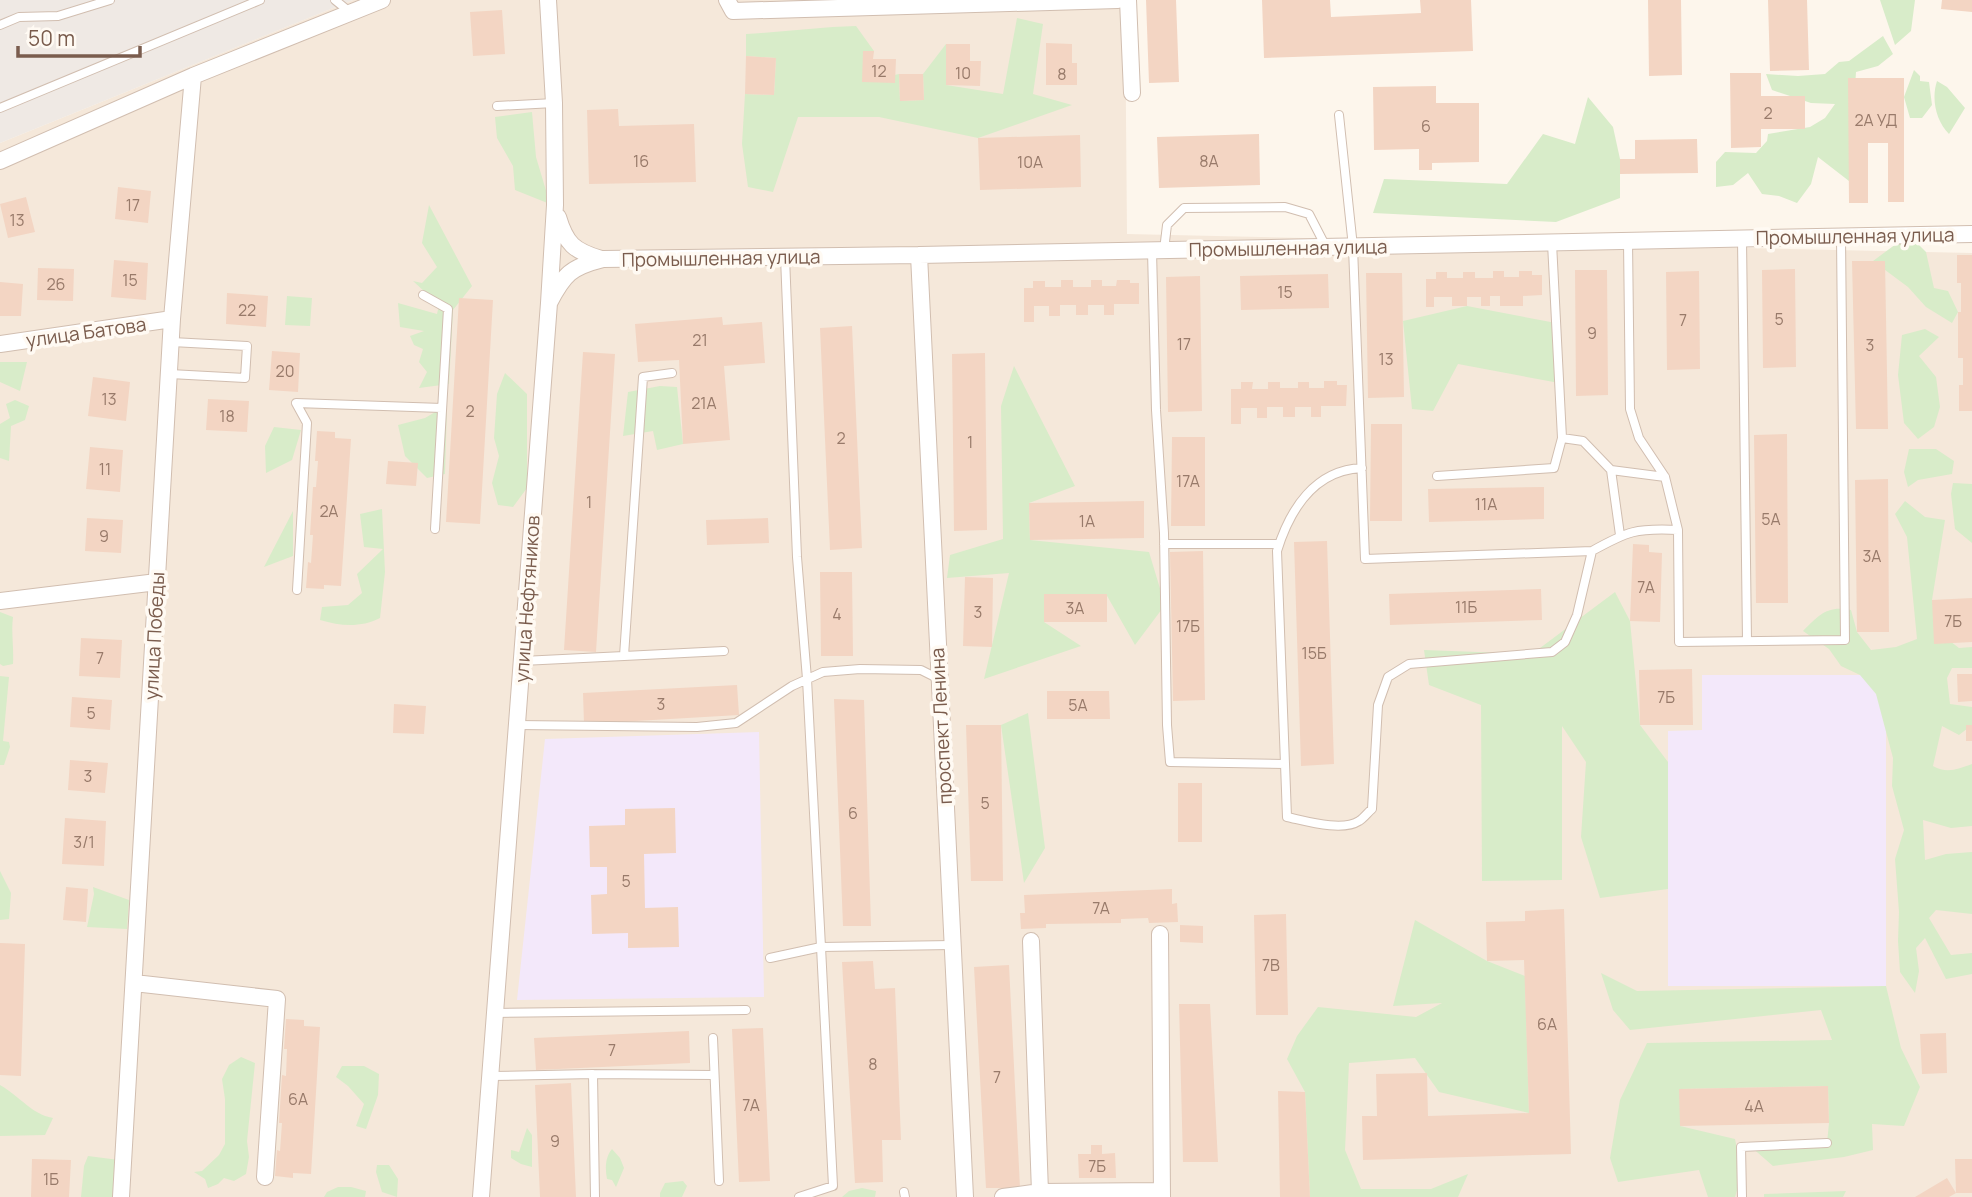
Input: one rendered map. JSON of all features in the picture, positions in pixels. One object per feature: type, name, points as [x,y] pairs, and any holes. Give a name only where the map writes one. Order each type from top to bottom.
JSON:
[{"type":"street","points":[[0,161],[193,76],[382,0]]},
{"type":"street","name":"улица Нефтяников","points":[[481,1197],[550,303],[555,205],[554,103],[548,0]]},
{"type":"street","points":[[727,0],[733,11],[1118,0]]},
{"type":"street","points":[[1128,0],[1132,93]]},
{"type":"street","name":"улица Победы","points":[[121,1197],[172,319],[193,76]]},
{"type":"street","name":"Промышленная улица","points":[[555,205],[562,230],[572,245],[580,253],[603,259]]},
{"type":"street","name":"Промышленная улица","points":[[550,303],[559,284],[570,271],[580,265],[603,259],[1158,251],[1972,234]]},
{"type":"street","name":"проспект Ленина","points":[[919,255],[965,1197]]},
{"type":"street","name":"улица Батова","points":[[0,344],[172,319]]},
{"type":"street","points":[[0,601],[158,582]]},
{"type":"street","points":[[1003,1197],[1040,1192],[1162,1194],[1160,934]]},
{"type":"street","points":[[1031,941],[1040,1192]]},
{"type":"street","points":[[134,983],[276,999],[265,1177]]},
{"type":"lane","points":[[0,25],[19,17],[58,16],[110,0]]},
{"type":"lane","points":[[0,108],[260,0]]},
{"type":"lane","points":[[335,0],[351,13]]},
{"type":"lane","points":[[497,106],[554,103]]},
{"type":"lane","points":[[1339,116],[1353,247],[1365,559],[1592,551],[1620,535],[1649,528],[1678,530]]},
{"type":"lane","points":[[1285,764],[1170,762],[1164,544],[1156,410],[1158,251],[1167,225],[1184,208],[1285,207],[1297,210],[1309,214],[1326,247]]},
{"type":"lane","points":[[1628,241],[1630,408],[1639,438],[1665,477],[1678,530],[1679,642],[1845,640],[1840,237]]},
{"type":"lane","points":[[1742,239],[1747,641]]},
{"type":"lane","points":[[1437,476],[1554,468],[1562,438],[1552,243]]},
{"type":"lane","points":[[785,257],[797,557],[807,679],[833,1186],[799,1197]]},
{"type":"lane","points":[[423,295],[448,309],[435,529]]},
{"type":"lane","points":[[170,374],[245,378],[247,346],[172,342]]},
{"type":"lane","points":[[624,656],[643,377],[672,373]]},
{"type":"lane","points":[[297,590],[307,423],[296,403],[442,408]]},
{"type":"lane","points":[[1562,438],[1583,441],[1611,470],[1620,535]]},
{"type":"lane","points":[[1362,468],[1343,469],[1313,485],[1285,528],[1277,551],[1287,817],[1332,826],[1358,822],[1371,808],[1378,705],[1388,677],[1409,664],[1552,652],[1565,642],[1577,615],[1592,551]]},
{"type":"lane","points":[[1611,470],[1665,477]]},
{"type":"lane","points":[[1164,544],[1279,544]]},
{"type":"lane","points":[[522,661],[724,652]]},
{"type":"lane","points":[[517,725],[697,727],[736,723],[792,686],[823,672],[860,669],[921,670],[939,680]]},
{"type":"lane","points":[[770,958],[821,947],[952,945]]},
{"type":"lane","points":[[495,1013],[746,1010]]},
{"type":"lane","points":[[713,1038],[719,1181]]},
{"type":"lane","points":[[593,1074],[595,1197]]},
{"type":"lane","points":[[491,1076],[713,1075]]},
{"type":"lane","points":[[1742,1197],[1741,1147],[1827,1143]]},
{"type":"shaded area","points":[[0,0],[353,0],[0,143]]},
{"type":"shaded area","points":[[353,0],[1125,0],[1127,234],[1972,253],[1972,1197],[0,1197],[0,143]]},
{"type":"shaded area","points":[[1702,675],[1886,675],[1886,986],[1668,986],[1668,731],[1702,730]]},
{"type":"shaded area","points":[[759,732],[764,997],[517,1000],[545,739]]},
{"type":"green space","points":[[1880,0],[1915,0],[1911,31],[1895,45]]},
{"type":"green space","points":[[1017,18],[1043,24],[1033,94],[1072,105],[978,138],[879,117],[798,117],[773,192],[748,187],[742,144],[745,94],[774,95],[776,58],[746,56],[746,34],[856,26],[874,51],[863,82],[899,74],[900,101],[924,100],[923,74],[946,44],[946,85],[1003,94]]},
{"type":"green space","points":[[1883,36],[1893,54],[1878,66],[1856,72],[1854,103],[1858,188],[1818,157],[1811,184],[1797,203],[1779,196],[1762,194],[1748,173],[1733,185],[1716,187],[1716,162],[1725,152],[1756,153],[1767,141],[1768,134],[1810,127],[1825,118],[1835,104],[1811,103],[1772,90],[1766,74],[1825,74],[1839,62],[1849,61]]},
{"type":"green space","points":[[1914,70],[1920,76],[1920,81],[1929,82],[1932,105],[1922,118],[1910,118],[1904,97]]},
{"type":"green space","points":[[1937,81],[1947,87],[1965,108],[1949,134],[1936,109]]},
{"type":"green space","points":[[1588,97],[1613,127],[1620,159],[1620,198],[1556,222],[1373,213],[1384,179],[1507,184],[1543,134],[1575,144]]},
{"type":"green space","points":[[532,112],[536,157],[550,204],[515,190],[513,166],[497,138],[495,117]]},
{"type":"green space","points":[[429,205],[472,286],[453,310],[449,384],[419,388],[427,372],[419,362],[423,349],[414,345],[410,336],[424,331],[400,327],[398,303],[437,314],[439,305],[413,281],[422,283],[437,267],[422,243]]},
{"type":"green space","points":[[1896,244],[1918,244],[1926,252],[1934,288],[1948,291],[1958,312],[1952,323],[1926,307],[1908,287],[1873,261]]},
{"type":"green space","points":[[287,296],[312,298],[310,326],[285,325]]},
{"type":"green space","points":[[1467,306],[1556,323],[1559,383],[1458,364],[1433,411],[1412,409],[1403,321]]},
{"type":"green space","points":[[1925,329],[1939,337],[1919,356],[1936,377],[1940,407],[1934,427],[1918,439],[1904,423],[1898,375],[1902,335]]},
{"type":"green space","points":[[0,362],[27,362],[20,391],[0,382]]},
{"type":"green space","points":[[1014,366],[1075,486],[1029,503],[1030,540],[1149,552],[1165,605],[1135,645],[1106,594],[1044,622],[1081,646],[984,679],[1009,573],[947,578],[950,555],[1003,539],[1001,406]]},
{"type":"green space","points":[[505,373],[527,394],[527,488],[513,507],[498,505],[492,483],[499,456],[494,438],[497,394]]},
{"type":"green space","points":[[660,386],[677,387],[683,444],[657,450],[653,431],[623,436],[628,392]]},
{"type":"green space","points":[[15,400],[29,406],[25,420],[11,426],[9,461],[0,458],[0,424],[10,418],[6,404]]},
{"type":"green space","points":[[447,405],[445,474],[427,478],[405,456],[398,425],[425,418]]},
{"type":"green space","points":[[274,427],[301,430],[292,460],[266,473],[265,446]]},
{"type":"green space","points":[[1909,449],[1936,449],[1954,461],[1952,474],[1918,480],[1908,487],[1904,472]]},
{"type":"green space","points":[[1953,483],[1972,484],[1972,543],[1955,529],[1951,494]]},
{"type":"green space","points":[[1905,501],[1925,517],[1945,520],[1932,600],[1942,635],[1959,648],[1972,647],[1972,668],[1952,668],[1947,678],[1950,704],[1972,707],[1972,725],[1959,735],[1942,726],[1933,766],[1948,770],[1972,764],[1972,826],[1951,828],[1923,820],[1925,860],[1946,854],[1972,852],[1972,914],[1936,910],[1929,918],[1951,955],[1972,953],[1972,974],[1946,979],[1925,938],[1916,948],[1919,971],[1915,993],[1900,972],[1895,859],[1904,830],[1892,786],[1893,758],[1876,694],[1860,675],[1841,666],[1829,649],[1803,631],[1829,610],[1843,609],[1851,610],[1857,632],[1871,650],[1896,647],[1917,639],[1907,537],[1895,514]]},
{"type":"green space","points":[[382,509],[385,572],[380,618],[350,625],[320,620],[322,607],[348,605],[362,593],[357,574],[383,549],[364,547],[360,514]]},
{"type":"green space","points":[[293,511],[293,556],[264,567]]},
{"type":"green space","points":[[1615,592],[1630,621],[1640,725],[1668,762],[1668,889],[1600,898],[1581,837],[1586,762],[1562,726],[1562,880],[1482,881],[1481,705],[1429,685],[1424,650],[1532,654]]},
{"type":"green space","points":[[0,612],[13,617],[13,664],[3,666],[0,664]]},
{"type":"green space","points":[[0,676],[9,677],[3,741],[9,742],[10,747],[4,765],[0,765]]},
{"type":"green space","points":[[1028,713],[1045,848],[1024,883],[1001,725]]},
{"type":"green space","points":[[0,871],[11,893],[9,919],[0,920]]},
{"type":"green space","points":[[93,887],[129,900],[127,929],[87,927]]},
{"type":"green space","points":[[1415,920],[1487,961],[1525,976],[1529,1113],[1439,1092],[1415,1058],[1349,1063],[1345,1150],[1361,1189],[1431,1189],[1468,1174],[1458,1197],[1310,1197],[1305,1092],[1287,1059],[1297,1036],[1318,1007],[1416,1017],[1442,1003],[1393,1006]]},
{"type":"green space","points":[[1601,973],[1637,991],[1886,986],[1901,1048],[1920,1087],[1904,1126],[1872,1124],[1873,1150],[1844,1157],[1773,1166],[1750,1146],[1827,1143],[1828,1086],[1680,1089],[1680,1126],[1735,1139],[1742,1174],[1735,1197],[1708,1197],[1699,1170],[1618,1182],[1610,1158],[1620,1100],[1647,1043],[1832,1040],[1821,1010],[1630,1030],[1613,1010]]},
{"type":"green space","points":[[241,1057],[255,1063],[246,1174],[234,1181],[224,1178],[208,1188],[205,1179],[194,1172],[202,1171],[219,1155],[225,1144],[222,1079],[229,1065]]},
{"type":"green space","points":[[342,1066],[364,1066],[379,1074],[378,1095],[366,1129],[356,1126],[364,1104],[336,1077]]},
{"type":"green space","points":[[0,1085],[32,1109],[53,1118],[45,1135],[0,1136]]},
{"type":"green space","points":[[527,1128],[532,1135],[532,1167],[511,1158],[511,1150],[519,1152]]},
{"type":"green space","points":[[612,1149],[624,1168],[616,1187],[606,1175],[607,1159]]},
{"type":"green space","points":[[88,1156],[119,1160],[116,1197],[81,1197],[84,1166]]},
{"type":"green space","points":[[377,1165],[389,1165],[398,1179],[397,1197],[382,1192],[376,1172]]},
{"type":"green space","points":[[683,1181],[687,1186],[682,1197],[660,1197],[665,1183]]},
{"type":"green space","points":[[338,1187],[366,1191],[365,1197],[324,1197],[327,1192]]},
{"type":"green space","points":[[862,1188],[876,1191],[875,1197],[842,1197],[849,1191]]},
{"type":"green space","points":[[1846,1191],[1843,1197],[1764,1197],[1764,1194]]},
{"type":"building","points":[[1146,0],[1176,0],[1179,82],[1149,83]]},
{"type":"building","points":[[1262,0],[1330,0],[1331,17],[1421,13],[1420,0],[1471,0],[1473,51],[1264,58]]},
{"type":"building","points":[[1648,0],[1681,0],[1682,75],[1649,76]]},
{"type":"building","points":[[1768,0],[1807,0],[1809,70],[1770,71]]},
{"type":"building","points":[[1942,0],[1972,0],[1972,12],[1941,9]]},
{"type":"building","points":[[502,10],[505,54],[473,56],[470,12]]},
{"type":"building","points":[[1046,43],[1072,44],[1072,63],[1077,63],[1077,85],[1046,85]]},
{"type":"building","points":[[946,44],[970,44],[970,61],[981,61],[980,86],[946,85]]},
{"type":"building","points":[[863,51],[874,51],[873,59],[896,59],[895,83],[862,82]]},
{"type":"building","points":[[746,56],[776,58],[774,95],[745,94]]},
{"type":"building","points":[[1730,73],[1761,73],[1761,96],[1805,96],[1805,129],[1761,129],[1761,147],[1731,148]]},
{"type":"building","points":[[899,74],[923,74],[924,100],[900,101]]},
{"type":"building","points":[[1848,78],[1904,78],[1904,202],[1888,202],[1888,143],[1868,143],[1868,203],[1849,203]]},
{"type":"building","points":[[1436,86],[1436,103],[1479,103],[1479,162],[1432,163],[1432,170],[1419,170],[1419,149],[1374,150],[1373,87]]},
{"type":"building","points":[[618,109],[619,126],[694,124],[696,182],[589,184],[587,110]]},
{"type":"building","points":[[1259,134],[1260,185],[1159,188],[1157,137]]},
{"type":"building","points":[[1080,135],[1081,187],[980,190],[978,138]]},
{"type":"building","points":[[1697,139],[1698,173],[1620,174],[1620,159],[1635,159],[1635,140]]},
{"type":"building","points":[[118,187],[151,191],[148,223],[115,219]]},
{"type":"building","points":[[26,197],[35,232],[8,238],[0,204]]},
{"type":"building","points":[[1957,255],[1972,255],[1972,411],[1959,411],[1963,358],[1958,358],[1961,283],[1957,283]]},
{"type":"building","points":[[114,260],[148,263],[146,300],[111,297]]},
{"type":"building","points":[[1852,261],[1885,261],[1888,429],[1856,429]]},
{"type":"building","points":[[38,268],[74,269],[73,301],[37,300]]},
{"type":"building","points":[[1795,269],[1796,367],[1763,368],[1762,270]]},
{"type":"building","points":[[1575,270],[1607,270],[1608,395],[1576,396]]},
{"type":"building","points":[[1493,271],[1504,271],[1504,277],[1519,277],[1519,271],[1532,271],[1532,275],[1542,275],[1542,295],[1523,296],[1523,306],[1500,306],[1500,296],[1490,296],[1490,306],[1481,306],[1481,297],[1467,297],[1467,306],[1452,306],[1452,297],[1434,297],[1434,307],[1426,307],[1426,279],[1436,279],[1436,272],[1447,272],[1447,278],[1463,278],[1463,272],[1475,272],[1475,278],[1493,278]]},
{"type":"building","points":[[1699,271],[1700,369],[1667,370],[1666,272]]},
{"type":"building","points":[[1366,273],[1402,273],[1404,397],[1368,398]]},
{"type":"building","points":[[1328,274],[1329,308],[1241,310],[1240,276]]},
{"type":"building","points":[[1200,276],[1202,411],[1168,412],[1166,277]]},
{"type":"building","points":[[1061,280],[1073,280],[1073,287],[1091,287],[1091,280],[1102,280],[1102,286],[1116,286],[1117,280],[1130,280],[1130,283],[1139,283],[1139,304],[1114,304],[1114,315],[1104,315],[1104,305],[1088,305],[1088,315],[1076,315],[1076,305],[1060,305],[1060,316],[1049,316],[1049,306],[1034,306],[1034,322],[1024,322],[1024,288],[1033,288],[1033,281],[1045,281],[1045,287],[1061,287]]},
{"type":"building","points":[[0,282],[23,284],[21,316],[0,316]]},
{"type":"building","points":[[227,293],[268,296],[266,327],[226,324]]},
{"type":"building","points":[[459,298],[493,300],[480,524],[446,522]]},
{"type":"building","points":[[722,317],[723,325],[762,322],[765,363],[724,366],[730,440],[683,444],[679,360],[638,362],[635,324]]},
{"type":"building","points":[[852,326],[862,548],[830,550],[820,328]]},
{"type":"building","points":[[272,351],[300,353],[298,392],[269,390]]},
{"type":"building","points":[[583,352],[615,354],[596,652],[564,650]]},
{"type":"building","points":[[985,353],[987,530],[954,531],[952,354]]},
{"type":"building","points":[[93,377],[130,382],[126,421],[88,416]]},
{"type":"building","points":[[1324,381],[1337,381],[1337,385],[1347,385],[1346,406],[1321,406],[1321,417],[1311,417],[1311,407],[1295,407],[1295,417],[1283,417],[1283,407],[1267,407],[1267,418],[1257,418],[1257,408],[1241,408],[1241,424],[1231,424],[1231,389],[1241,389],[1241,382],[1253,382],[1252,389],[1268,389],[1268,382],[1280,382],[1280,388],[1298,388],[1298,382],[1309,382],[1309,388],[1324,388]]},
{"type":"building","points":[[208,399],[249,401],[247,432],[206,430]]},
{"type":"building","points":[[1371,424],[1402,424],[1402,521],[1370,521]]},
{"type":"building","points":[[317,431],[335,432],[335,438],[351,439],[341,586],[324,585],[324,589],[306,588],[313,535],[310,535],[313,487],[316,487],[318,461],[315,461]]},
{"type":"building","points":[[1787,434],[1788,603],[1756,603],[1754,435]]},
{"type":"building","points":[[1172,437],[1205,437],[1205,526],[1171,526]]},
{"type":"building","points":[[90,447],[123,450],[120,492],[86,489]]},
{"type":"building","points":[[388,461],[418,463],[416,486],[386,484]]},
{"type":"building","points":[[1888,479],[1889,632],[1857,632],[1855,480]]},
{"type":"building","points":[[1544,487],[1544,519],[1429,522],[1428,489]]},
{"type":"building","points":[[1144,501],[1144,538],[1030,540],[1029,503]]},
{"type":"building","points":[[87,518],[123,520],[121,553],[85,551]]},
{"type":"building","points":[[768,518],[769,543],[707,545],[706,520]]},
{"type":"building","points":[[1327,541],[1334,764],[1301,766],[1294,542]]},
{"type":"building","points":[[1633,544],[1649,545],[1649,552],[1662,553],[1660,622],[1630,621]]},
{"type":"building","points":[[1203,551],[1205,700],[1173,701],[1170,552]]},
{"type":"building","points":[[820,572],[852,572],[853,656],[821,656]]},
{"type":"building","points":[[965,577],[993,578],[992,647],[963,646]]},
{"type":"building","points":[[1541,589],[1542,620],[1390,625],[1389,594]]},
{"type":"building","points":[[1044,594],[1107,594],[1107,622],[1044,622]]},
{"type":"building","points":[[1972,598],[1972,642],[1934,644],[1932,600]]},
{"type":"building","points":[[81,638],[122,640],[120,678],[79,676]]},
{"type":"building","points":[[1692,669],[1693,725],[1640,725],[1639,670]]},
{"type":"building","points":[[1957,674],[1972,674],[1972,701],[1958,702]]},
{"type":"building","points":[[737,685],[739,715],[584,724],[583,693]]},
{"type":"building","points":[[1047,691],[1109,691],[1110,719],[1047,719]]},
{"type":"building","points":[[72,697],[112,700],[110,730],[70,727]]},
{"type":"building","points":[[834,699],[864,700],[871,926],[843,926]]},
{"type":"building","points":[[394,704],[426,706],[424,734],[393,733]]},
{"type":"building","points":[[966,725],[1001,725],[1003,881],[971,881]]},
{"type":"building","points":[[1966,725],[1972,725],[1972,741],[1966,741]]},
{"type":"building","points":[[70,760],[108,763],[105,793],[68,790]]},
{"type":"building","points":[[1178,783],[1202,783],[1202,842],[1178,842]]},
{"type":"building","points":[[675,808],[676,853],[644,854],[645,908],[678,907],[679,947],[628,948],[628,933],[592,934],[591,895],[607,894],[607,867],[590,867],[589,826],[625,825],[625,809]]},
{"type":"building","points":[[65,818],[106,821],[104,866],[62,864]]},
{"type":"building","points":[[66,887],[88,889],[86,922],[63,920]]},
{"type":"building","points":[[1172,889],[1172,904],[1177,903],[1178,922],[1149,923],[1148,918],[1121,919],[1121,923],[1046,924],[1046,928],[1021,929],[1020,913],[1025,913],[1024,895]]},
{"type":"building","points":[[1564,909],[1571,1154],[1363,1160],[1362,1116],[1377,1116],[1376,1074],[1427,1073],[1428,1116],[1529,1113],[1524,960],[1487,961],[1486,922],[1525,921],[1525,911]]},
{"type":"building","points":[[1286,914],[1288,1015],[1256,1015],[1254,915]]},
{"type":"building","points":[[1180,925],[1203,926],[1203,943],[1180,942]]},
{"type":"building","points":[[0,943],[25,944],[21,1076],[0,1075]]},
{"type":"building","points":[[873,961],[875,989],[895,988],[901,1140],[882,1140],[883,1182],[855,1183],[842,962]]},
{"type":"building","points":[[1009,965],[1020,1188],[986,1188],[974,967]]},
{"type":"building","points":[[1179,1004],[1210,1004],[1218,1162],[1183,1162]]},
{"type":"building","points":[[286,1019],[304,1020],[304,1026],[320,1027],[311,1174],[293,1173],[293,1178],[275,1176],[282,1123],[279,1123],[282,1075],[286,1076]]},
{"type":"building","points":[[763,1028],[770,1181],[739,1182],[732,1029]]},
{"type":"building","points":[[689,1031],[690,1063],[536,1070],[534,1038]]},
{"type":"building","points":[[1946,1033],[1947,1073],[1922,1074],[1920,1034]]},
{"type":"building","points":[[571,1083],[576,1197],[540,1197],[535,1085]]},
{"type":"building","points":[[1828,1086],[1829,1123],[1680,1126],[1679,1089]]},
{"type":"building","points":[[1278,1091],[1305,1092],[1310,1197],[1280,1197]]},
{"type":"building","points":[[1091,1145],[1102,1145],[1102,1154],[1115,1153],[1116,1178],[1079,1178],[1078,1154],[1091,1154]]},
{"type":"building","points":[[32,1159],[71,1160],[69,1197],[31,1197]]},
{"type":"building","points":[[1955,1159],[1972,1159],[1972,1193],[1956,1193]]},
{"type":"building","points":[[1947,1178],[1956,1193],[1949,1197],[1915,1197]]}]
